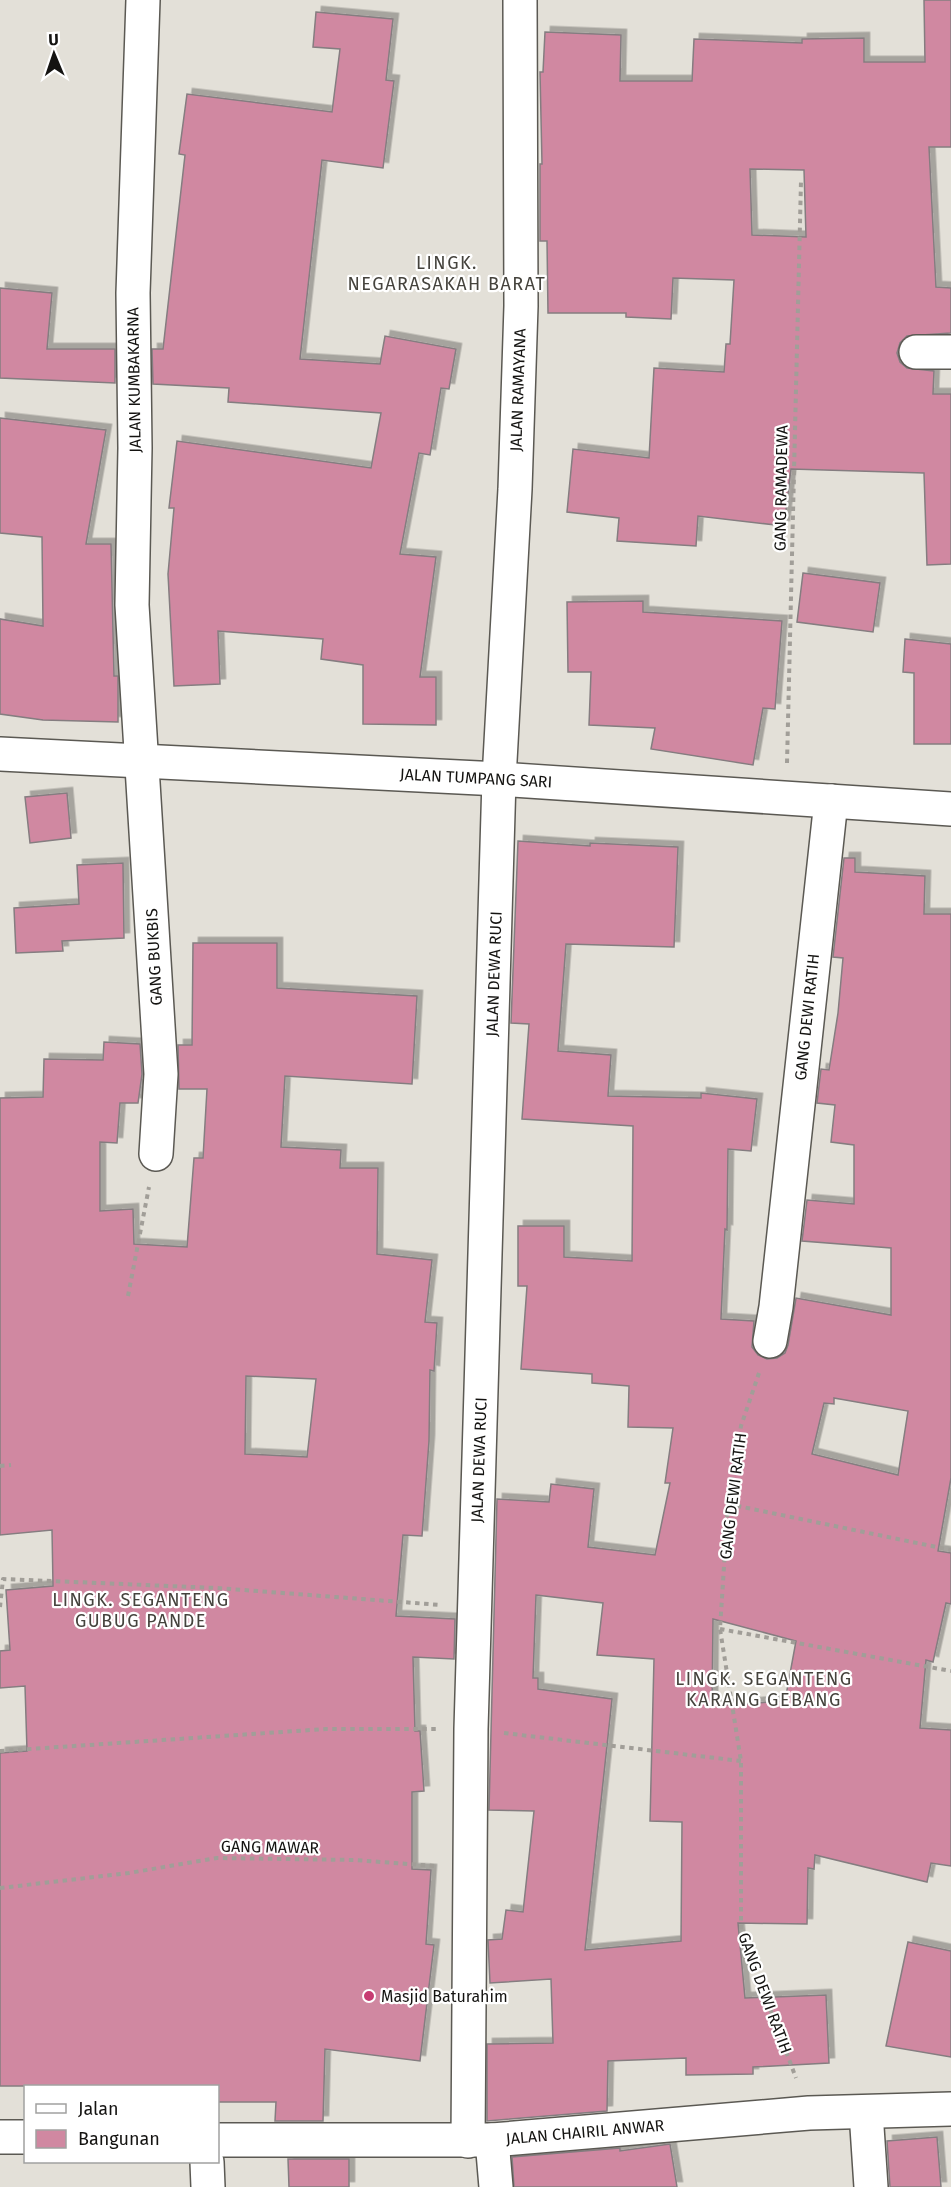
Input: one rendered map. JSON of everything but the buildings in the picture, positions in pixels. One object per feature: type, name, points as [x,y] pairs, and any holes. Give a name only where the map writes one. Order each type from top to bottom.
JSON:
[{"type":"street","name":"JALAN KUMBAKARNA","points":[[143,0],[133,293],[135,448],[132,605],[143,761]]},
{"type":"street","name":"JALAN RAMAYANA","points":[[499,779],[515,489],[520,318],[520,0]]},
{"type":"street","points":[[916,352],[951,352]]},
{"type":"street","name":"JALAN TUMPANG SARI","points":[[0,754],[499,779],[951,809]]},
{"type":"street","name":"GANG BUKBIS","points":[[143,761],[161,1074],[156,1154]]},
{"type":"street","name":"JALAN DEWA RUCI","points":[[496,2187],[480,2140],[470,1873],[471,1729],[499,779]]},
{"type":"street","name":"GANG DEWI RATIH","points":[[770,1341],[778,1295],[831,801]]},
{"type":"street","name":"JALAN CHAIRIL ANWAR","points":[[219,2140],[480,2140],[809,2113],[951,2109]]},
{"type":"street","points":[[866,2112],[871,2187]]},
{"type":"street","points":[[0,2137],[24,2137]]},
{"type":"street","points":[[207,2163],[208,2187]]},
{"type":"path","name":"GANG RAMADEWA","points":[[787,797],[801,180]]},
{"type":"path","points":[[128,1296],[156,1154]]},
{"type":"path","name":"GANG DEWI RATIH","points":[[770,1341],[741,1425],[728,1504],[720,1629],[741,1761],[741,1931],[809,2113]]},
{"type":"path","points":[[0,1466],[11,1465]]},
{"type":"path","points":[[728,1504],[951,1550]]},
{"type":"path","points":[[0,1607],[3,1579],[217,1588],[475,1608]]},
{"type":"path","points":[[720,1629],[951,1671]]},
{"type":"path","points":[[0,1751],[326,1729],[471,1729],[741,1761]]},
{"type":"path","name":"GANG MAWAR","points":[[0,1888],[129,1873],[217,1858],[354,1860],[432,1866],[470,1873]]},
{"type":"place","name":"Masjid Baturahim","points":[[369,1996]]},
{"type":"district","name":"LINGK. NEGARASAKAH BARAT","points":[[447,273]]},
{"type":"district","name":"LINGK. SEGANTENG GUBUG PANDE","points":[[141,1610]]},
{"type":"district","name":"LINGK. SEGANTENG KARANG GEBANG","points":[[764,1689]]}]
